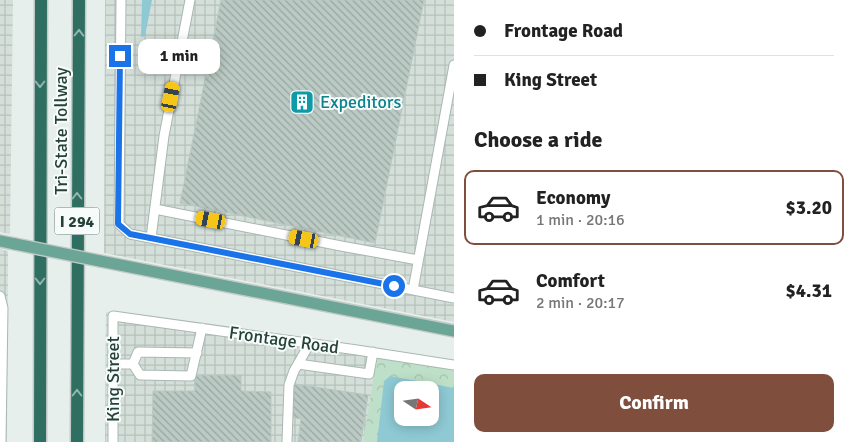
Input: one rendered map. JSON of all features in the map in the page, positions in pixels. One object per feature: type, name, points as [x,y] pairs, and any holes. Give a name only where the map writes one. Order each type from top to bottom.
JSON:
[{"type":"highway","name":"Tri-State Tollway","points":[[40,442],[41,0]]},
{"type":"highway","name":"Tri-State Tollway","points":[[77,442],[79,0]]},
{"type":"main road","points":[[0,241],[454,331]]},
{"type":"street","points":[[121,0],[118,224],[130,234],[454,298]]},
{"type":"street","points":[[151,238],[164,136],[190,0]]},
{"type":"street","points":[[413,290],[454,65]]},
{"type":"street","points":[[155,209],[418,260]]},
{"type":"street","points":[[0,296],[3,308],[1,442]]},
{"type":"street","name":"Frontage Road","points":[[113,316],[454,365]]},
{"type":"street","name":"King Street","points":[[113,316],[113,442]]},
{"type":"street","points":[[197,353],[138,352],[134,364],[140,376],[191,376],[197,353],[202,328]]},
{"type":"street","points":[[287,442],[289,385],[310,343]]},
{"type":"street","points":[[298,364],[369,374],[373,352]]},
{"type":"street","points":[[113,364],[134,364]]},
{"type":"shaded area","points":[[0,0],[13,0],[10,234],[0,232]]},
{"type":"shaded area","points":[[105,0],[454,0],[454,322],[104,253]]},
{"type":"shaded area","points":[[0,249],[8,251],[7,442],[0,442]]},
{"type":"shaded area","points":[[106,312],[454,370],[454,442],[105,442]]},
{"type":"green space","points":[[377,358],[454,370],[454,442],[363,442]]},
{"type":"water","points":[[142,0],[152,0],[145,36],[141,37]]},
{"type":"water","points":[[390,376],[417,381],[394,381],[394,426],[439,426],[439,385],[454,388],[454,442],[377,442],[384,381]]},
{"type":"building","name":"Expeditors","points":[[221,0],[424,0],[375,243],[180,203]]},
{"type":"building","points":[[195,375],[241,375],[241,391],[271,392],[271,442],[152,442],[153,391],[195,391]]},
{"type":"building","points":[[295,384],[368,395],[361,442],[298,442],[301,419],[290,417]]},
{"type":"place","name":"Expeditors","points":[[302,102]]},
{"type":"route","points":[[120,56],[118,224],[130,234],[394,286]]}]
